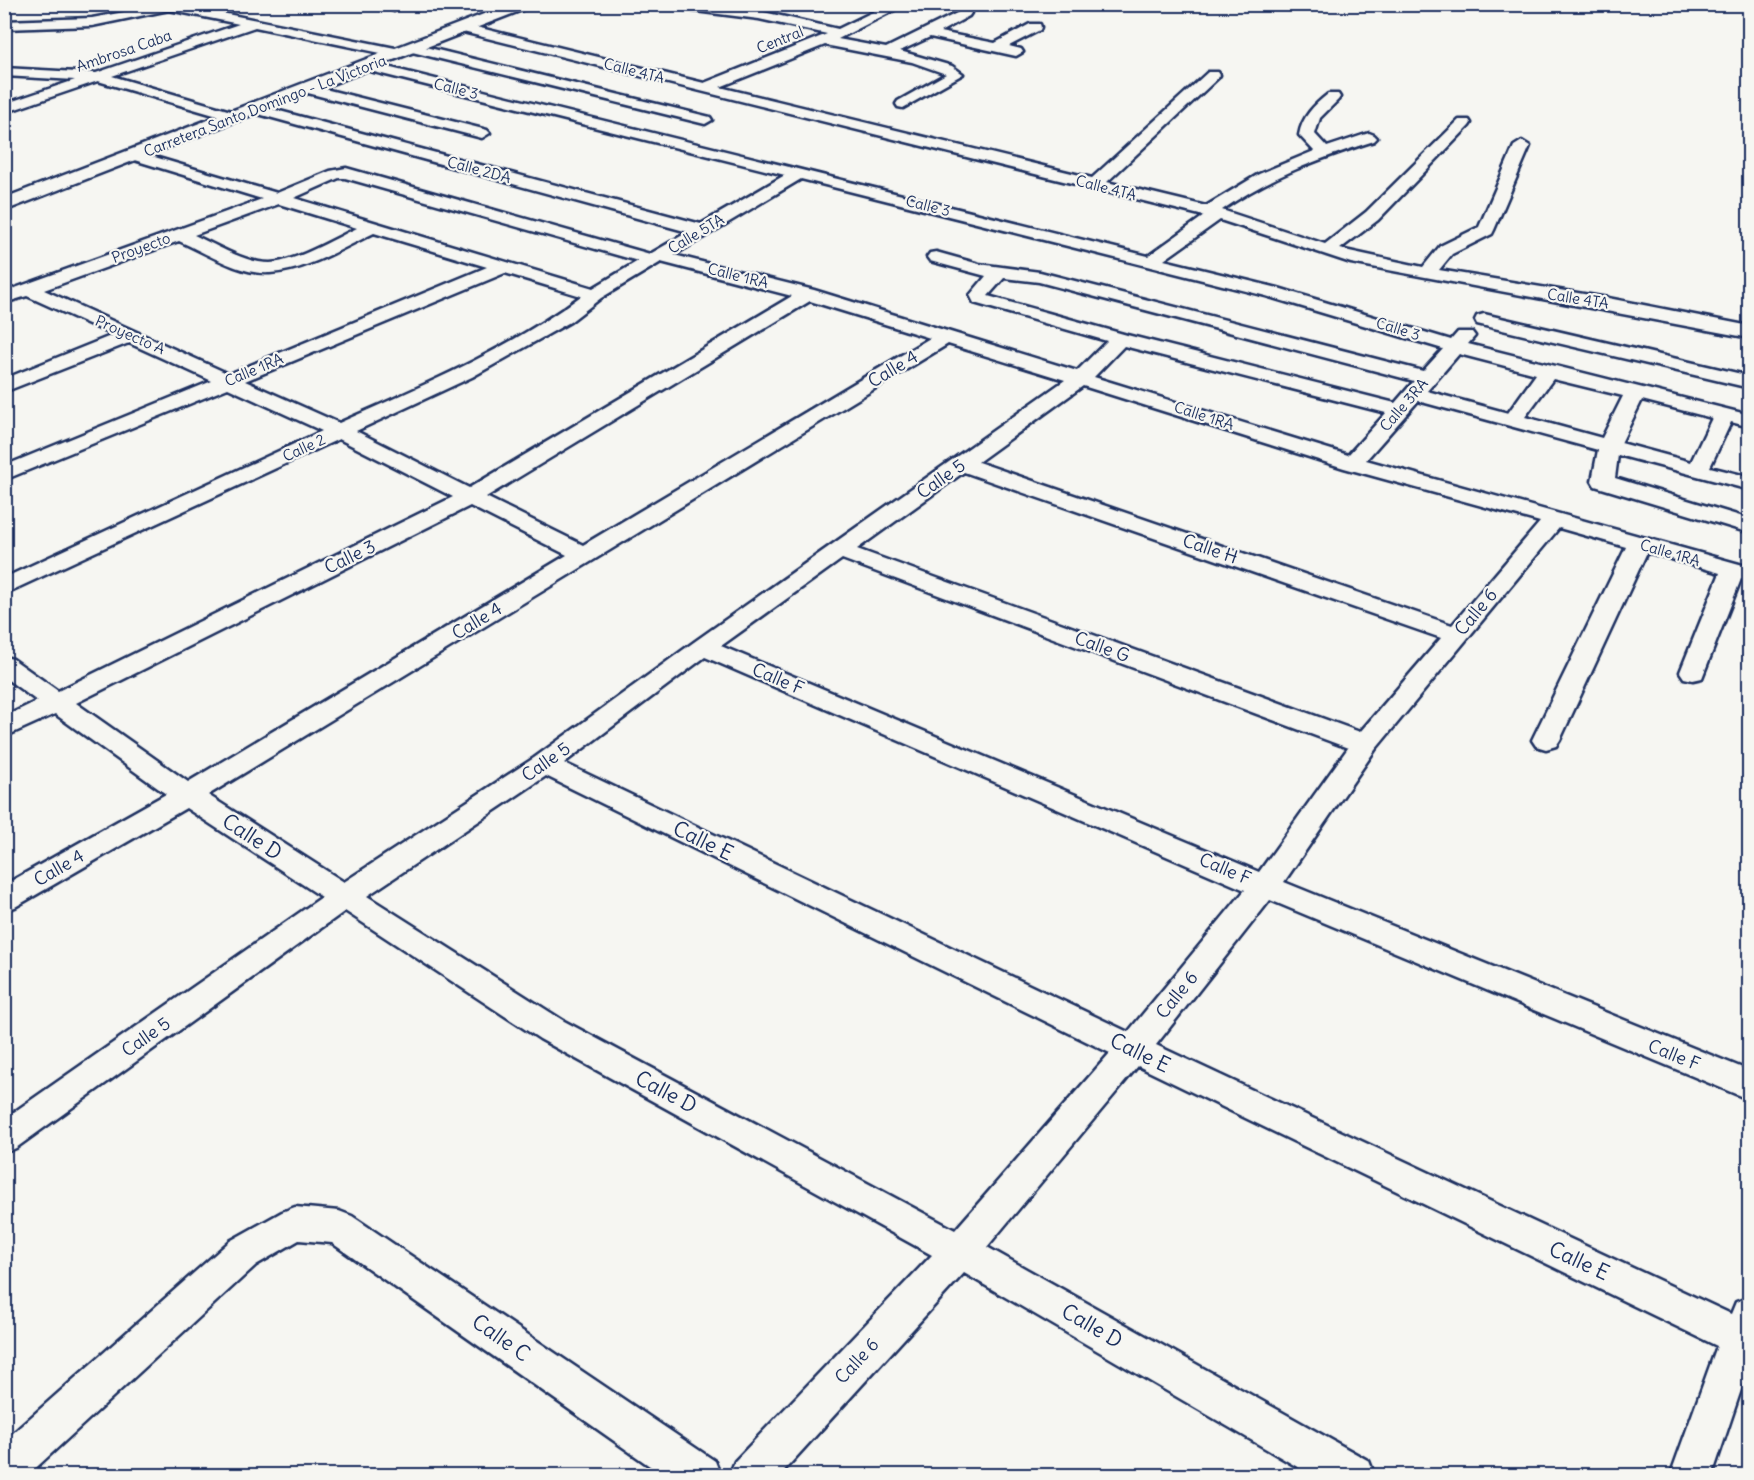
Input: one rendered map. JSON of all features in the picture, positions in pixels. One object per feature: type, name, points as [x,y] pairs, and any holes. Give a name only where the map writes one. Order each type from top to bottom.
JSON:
[{"type":"main road","name":"Carretera Santo Domingo - La Victoria","points":[[4,206],[525,4]]},
{"type":"street","points":[[671,4],[759,15],[838,33]]},
{"type":"street","name":"Central","points":[[704,88],[824,41],[900,4]]},
{"type":"street","points":[[4,25],[92,22],[161,6],[406,51],[705,120]]},
{"type":"street","points":[[885,53],[965,13]]},
{"type":"street","name":"Ambrosa Caba","points":[[4,109],[254,24]]},
{"type":"street","points":[[996,48],[1035,27]]},
{"type":"street","name":"Calle 4TA","points":[[465,28],[1213,213],[1351,258],[1749,332]]},
{"type":"street","points":[[928,33],[1016,52]]},
{"type":"street","points":[[824,41],[940,66],[951,69],[956,74],[903,104]]},
{"type":"street","name":"Calle 3","points":[[367,66],[1312,303],[1486,356],[1749,421]]},
{"type":"street","points":[[4,72],[99,77],[236,117]]},
{"type":"street","points":[[1094,185],[1213,75]]},
{"type":"street","points":[[309,88],[482,133]]},
{"type":"street","points":[[1324,152],[1307,135],[1307,124],[1317,111],[1333,97]]},
{"type":"street","points":[[663,140],[749,99]]},
{"type":"street","name":"Calle 2DA","points":[[256,109],[702,230]]},
{"type":"street","points":[[1328,250],[1372,216],[1464,123]]},
{"type":"street","points":[[1150,262],[1213,213],[1234,192],[1324,152],[1369,138]]},
{"type":"street","points":[[1427,273],[1446,250],[1486,230],[1522,146]]},
{"type":"street","points":[[136,156],[595,294]]},
{"type":"street","name":"Proyecto","points":[[4,298],[278,199],[336,174],[353,173],[655,258]]},
{"type":"street","name":"Calle 5TA","points":[[595,294],[798,174]]},
{"type":"street","points":[[178,234],[250,264],[270,268],[287,264],[373,227]]},
{"type":"street","points":[[936,257],[977,269],[1040,277],[1421,386],[1513,420],[1749,484]]},
{"type":"street","name":"Calle 1RA","points":[[655,258],[808,294],[1083,377],[1353,463],[1741,572]]},
{"type":"street","name":"Calle 1RA","points":[[4,474],[503,267]]},
{"type":"street","points":[[999,272],[979,295],[980,299],[1120,339],[1399,410]]},
{"type":"street","name":"Calle 3RA","points":[[1353,463],[1454,347],[1484,320],[1508,288]]},
{"type":"street","name":"Proyecto A","points":[[29,290],[339,431],[586,556]]},
{"type":"street","name":"Calle 2","points":[[4,587],[465,373],[563,318],[595,294]]},
{"type":"street","name":"Calle 3","points":[[4,728],[469,498],[808,294]]},
{"type":"street","points":[[1484,320],[1749,382]]},
{"type":"street","points":[[4,386],[131,335]]},
{"type":"street","name":"Calle 4","points":[[4,899],[187,795],[586,556],[946,336]]},
{"type":"street","name":"Calle 5","points":[[4,1138],[345,896],[544,764],[703,647],[1083,377],[1120,339]]},
{"type":"street","points":[[1513,420],[1548,372]]},
{"type":"street","points":[[1635,393],[1609,446],[1603,481],[1749,526]]},
{"type":"street","points":[[1698,470],[1724,415]]},
{"type":"street","name":"Calle H","points":[[963,464],[1457,635]]},
{"type":"street","name":"Calle 6","points":[[750,1476],[960,1251],[1133,1049],[1265,886],[1365,744],[1554,520]]},
{"type":"street","points":[[1546,740],[1639,544]]},
{"type":"street","name":"Calle G","points":[[839,550],[1365,744]]},
{"type":"street","points":[[1693,672],[1741,572]]},
{"type":"street","name":"Calle F","points":[[703,647],[1265,886],[1749,1086]]},
{"type":"street","name":"Calle D","points":[[4,664],[187,795],[552,1030],[960,1251],[1354,1476]]},
{"type":"street","name":"Calle E","points":[[544,764],[1133,1049],[1744,1326]]},
{"type":"street","name":"Calle C","points":[[16,1469],[243,1253],[295,1223],[339,1227],[700,1476]]},
{"type":"street","points":[[1691,1476],[1744,1326]]}]
